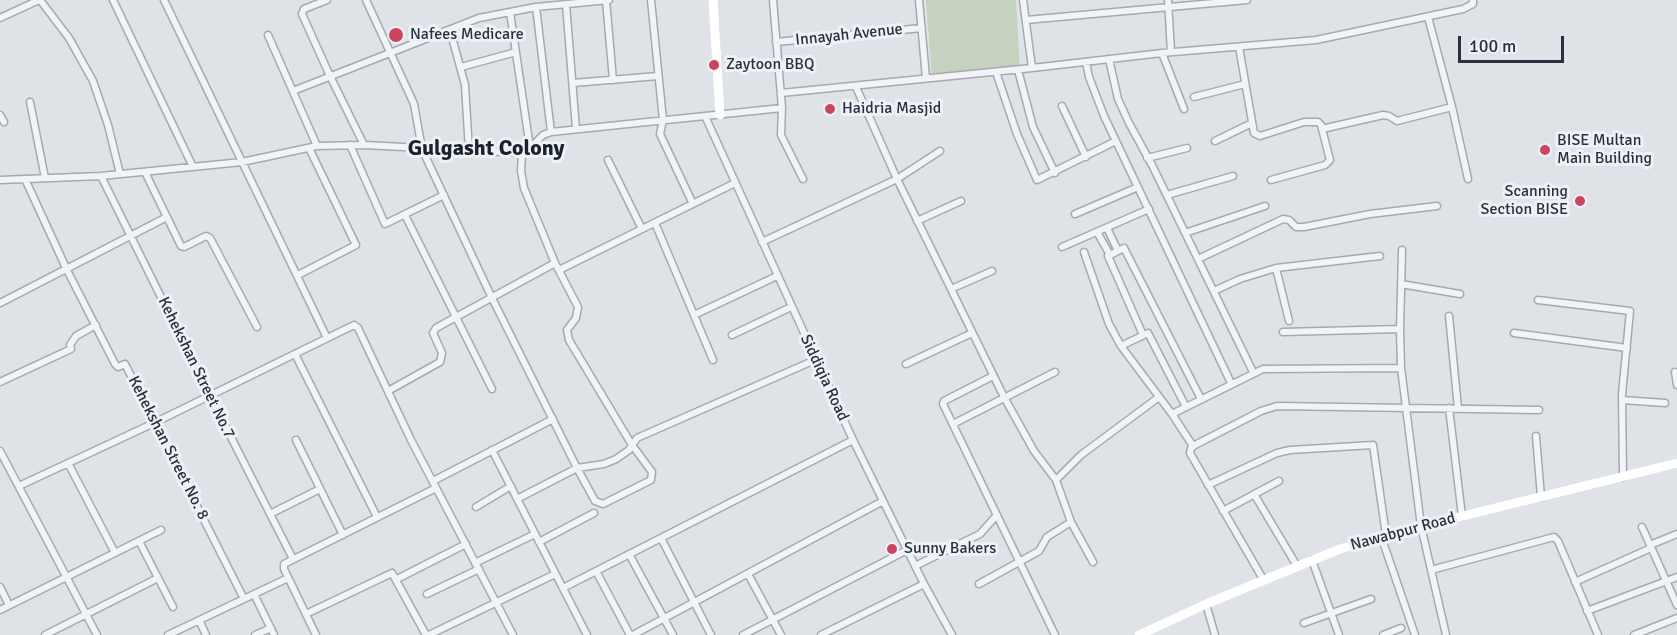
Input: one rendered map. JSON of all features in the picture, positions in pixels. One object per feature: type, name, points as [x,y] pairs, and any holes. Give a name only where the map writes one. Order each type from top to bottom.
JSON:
[{"type":"street","points":[[0,18],[39,0],[69,38],[93,81],[108,125],[120,174]]},
{"type":"street","points":[[113,0],[193,167]]},
{"type":"street","points":[[164,0],[327,338]]},
{"type":"street","points":[[327,0],[302,11],[330,76],[364,145]]},
{"type":"street","points":[[366,0],[414,104],[422,149],[491,296],[577,468],[595,501],[603,504],[653,478],[652,472],[632,445],[569,340],[567,330],[576,318],[578,307],[555,263],[524,188],[521,171],[522,153]]},
{"type":"street","points":[[293,92],[479,18],[540,4],[608,0],[613,80]]},
{"type":"street","points":[[651,0],[663,120],[661,139],[693,204]]},
{"type":"street","points":[[713,0],[720,114]]},
{"type":"street","points":[[773,0],[782,108],[781,135],[803,179]]},
{"type":"street","points":[[919,0],[926,78]]},
{"type":"street","points":[[1023,0],[1032,68]]},
{"type":"street","points":[[1026,20],[1168,4],[1247,0]]},
{"type":"street","points":[[781,93],[1018,70],[1171,52],[1316,40],[1463,9],[1473,4],[1473,0]]},
{"type":"street","points":[[540,4],[551,132]]},
{"type":"street","points":[[566,4],[576,129]]},
{"type":"street","points":[[1168,4],[1171,52]]},
{"type":"street","points":[[510,12],[530,148]]},
{"type":"street","points":[[1428,17],[1452,106],[1468,180]]},
{"type":"street","name":"Innayah Avenue","points":[[776,42],[922,28]]},
{"type":"street","points":[[450,30],[465,85],[469,151]]},
{"type":"street","points":[[268,35],[316,146]]},
{"type":"street","points":[[1239,47],[1256,136],[1304,122],[1318,122],[1330,160],[1329,163],[1271,180]]},
{"type":"street","points":[[461,67],[516,52]]},
{"type":"street","points":[[1162,53],[1184,109]]},
{"type":"street","points":[[1109,59],[1118,99],[1253,372]]},
{"type":"street","points":[[1086,62],[1089,77],[1116,141],[1232,383]]},
{"type":"street","points":[[1018,70],[1033,127],[1055,173]]},
{"type":"street","points":[[996,72],[1013,126],[1036,179],[1039,180],[1055,173],[1116,141]]},
{"type":"street","points":[[573,83],[658,76]]},
{"type":"street","points":[[1194,97],[1245,84]]},
{"type":"street","points":[[856,87],[897,179],[993,376],[1034,451],[1056,480],[1071,522],[1093,562]]},
{"type":"street","points":[[30,102],[45,178]]},
{"type":"street","points":[[1062,106],[1086,157]]},
{"type":"street","points":[[1322,129],[1383,115],[1398,121],[1452,106]]},
{"type":"street","points":[[0,180],[102,176],[242,162],[316,146],[364,145],[522,153],[543,135],[551,132],[782,108]]},
{"type":"street","points":[[0,115],[4,122]]},
{"type":"street","name":"Siddiqia Road","points":[[705,116],[853,440],[924,584],[952,635]]},
{"type":"street","points":[[1215,141],[1252,123]]},
{"type":"street","points":[[350,145],[385,224],[444,195]]},
{"type":"street","points":[[298,275],[356,245],[309,148]]},
{"type":"street","points":[[1147,158],[1187,148]]},
{"type":"street","points":[[762,242],[897,179],[940,151]]},
{"type":"street","points":[[608,160],[642,229]]},
{"type":"street","points":[[145,172],[182,247],[206,236],[212,240],[257,327]]},
{"type":"street","name":"Kehekshan Street No.7","points":[[102,176],[293,560]]},
{"type":"street","points":[[1167,195],[1233,176]]},
{"type":"street","name":"Kehekshan Street No. 8","points":[[25,179],[67,270],[115,364],[118,367],[125,364],[244,599]]},
{"type":"street","points":[[560,270],[735,183]]},
{"type":"street","points":[[1075,214],[1138,187]]},
{"type":"street","points":[[917,221],[961,201]]},
{"type":"street","points":[[1185,233],[1265,206]]},
{"type":"street","points":[[1198,259],[1283,219],[1296,227],[1304,227],[1370,214],[1437,206]]},
{"type":"street","points":[[1062,247],[1149,209]]},
{"type":"street","points":[[405,215],[492,389]]},
{"type":"street","points":[[1,300],[67,270],[168,217]]},
{"type":"street","points":[[656,223],[713,360]]},
{"type":"street","points":[[1107,228],[1118,251]]},
{"type":"street","points":[[1097,232],[1110,255],[1108,256],[1143,335]]},
{"type":"street","points":[[1110,255],[1125,249],[1201,399]]},
{"type":"street","points":[[1402,250],[1401,368],[1421,526],[1446,635]]},
{"type":"street","points":[[1084,252],[1109,324],[1121,346],[1193,446]]},
{"type":"street","points":[[1214,291],[1240,279],[1276,268],[1380,256]]},
{"type":"street","points":[[388,391],[440,362],[442,353],[434,331],[491,296],[555,263]]},
{"type":"street","points":[[1276,268],[1288,321]]},
{"type":"street","points":[[951,289],[992,271]]},
{"type":"street","points":[[694,315],[777,276]]},
{"type":"street","points":[[1401,284],[1460,294]]},
{"type":"street","points":[[1538,300],[1628,310],[1630,314],[1623,400],[1623,477]]},
{"type":"street","points":[[732,335],[791,307]]},
{"type":"street","points":[[1449,316],[1458,408]]},
{"type":"street","points":[[19,486],[210,396],[354,324],[511,634]]},
{"type":"street","points":[[0,382],[71,349],[70,345],[76,336],[96,325]]},
{"type":"street","points":[[1283,332],[1400,328]]},
{"type":"street","points":[[906,364],[972,333]]},
{"type":"street","points":[[1514,333],[1627,348]]},
{"type":"street","points":[[1121,346],[1149,334],[1186,407]]},
{"type":"street","points":[[295,354],[377,517]]},
{"type":"street","points":[[517,499],[577,468],[604,464],[616,459],[643,436],[815,360]]},
{"type":"street","points":[[1172,414],[1263,369],[1401,368]]},
{"type":"street","points":[[953,424],[1055,372]]},
{"type":"street","points":[[1675,372],[1677,385]]},
{"type":"street","points":[[993,376],[943,402],[1055,635]]},
{"type":"street","points":[[1056,480],[1081,455],[1159,397]]},
{"type":"street","points":[[1623,400],[1665,403]]},
{"type":"street","points":[[1263,579],[1190,453],[1193,446],[1261,411],[1277,406],[1539,410]]},
{"type":"street","points":[[1449,408],[1462,516]]},
{"type":"street","points":[[316,635],[283,567],[553,418]]},
{"type":"street","points":[[1536,436],[1541,497]]},
{"type":"street","points":[[296,440],[343,535]]},
{"type":"street","points":[[563,588],[853,440]]},
{"type":"street","points":[[1208,485],[1270,455],[1284,451],[1373,445],[1384,536],[1415,635]]},
{"type":"street","points":[[492,450],[586,635]]},
{"type":"street","points":[[0,451],[2,461],[19,486],[97,635]]},
{"type":"street","name":"Nawabpur Road","points":[[1139,635],[1263,579],[1384,536],[1677,463]]},
{"type":"street","points":[[68,464],[115,553]]},
{"type":"street","points":[[1223,511],[1279,481]]},
{"type":"street","points":[[476,507],[511,486]]},
{"type":"street","points":[[270,514],[320,489]]},
{"type":"street","points":[[1254,494],[1297,566]]},
{"type":"street","points":[[596,571],[632,635],[883,501]]},
{"type":"street","points":[[539,542],[594,513]]},
{"type":"street","points":[[915,566],[980,534],[997,514]]},
{"type":"street","points":[[979,584],[1039,551],[1047,537],[1071,522]]},
{"type":"street","points":[[1642,527],[1677,605]]},
{"type":"street","points":[[0,610],[161,530]]},
{"type":"street","points":[[427,594],[535,534]]},
{"type":"street","points":[[1575,582],[1677,534]]},
{"type":"street","points":[[661,538],[711,635]]},
{"type":"street","points":[[1431,570],[1557,538],[1598,635]]},
{"type":"street","points":[[139,541],[173,607]]},
{"type":"street","points":[[397,579],[466,544]]},
{"type":"street","points":[[743,635],[907,550]]},
{"type":"street","points":[[629,554],[673,635]]},
{"type":"street","points":[[1312,560],[1339,635]]},
{"type":"street","points":[[306,614],[392,573],[427,635],[555,574]]},
{"type":"street","points":[[748,574],[781,635]]},
{"type":"street","points":[[1587,611],[1677,577]]},
{"type":"street","points":[[45,635],[158,578]]},
{"type":"street","points":[[168,635],[288,578]]},
{"type":"street","points":[[821,635],[924,584]]},
{"type":"street","points":[[0,586],[9,605]]},
{"type":"street","points":[[254,594],[274,635]]},
{"type":"street","points":[[1304,623],[1371,599]]},
{"type":"street","points":[[1206,604],[1215,635]]},
{"type":"street","points":[[1634,635],[1677,618]]},
{"type":"street","points":[[199,620],[206,635]]},
{"type":"street","points":[[255,635],[271,628]]},
{"type":"street","points":[[1383,635],[1401,628]]},
{"type":"green space","points":[[926,0],[1016,0],[1020,72],[932,81]]},
{"type":"place","name":"Nafees Medicare","points":[[396,35]]},
{"type":"place","name":"Zaytoon BBQ","points":[[714,65]]},
{"type":"place","name":"Haidria Masjid","points":[[830,109]]},
{"type":"place","name":"BISE Multan Main Building","points":[[1545,150]]},
{"type":"place","name":"Scanning Section BISE","points":[[1580,201]]},
{"type":"place","name":"Sunny Bakers","points":[[892,549]]},
{"type":"district","name":"Gulgasht Colony","points":[[486,149]]}]
